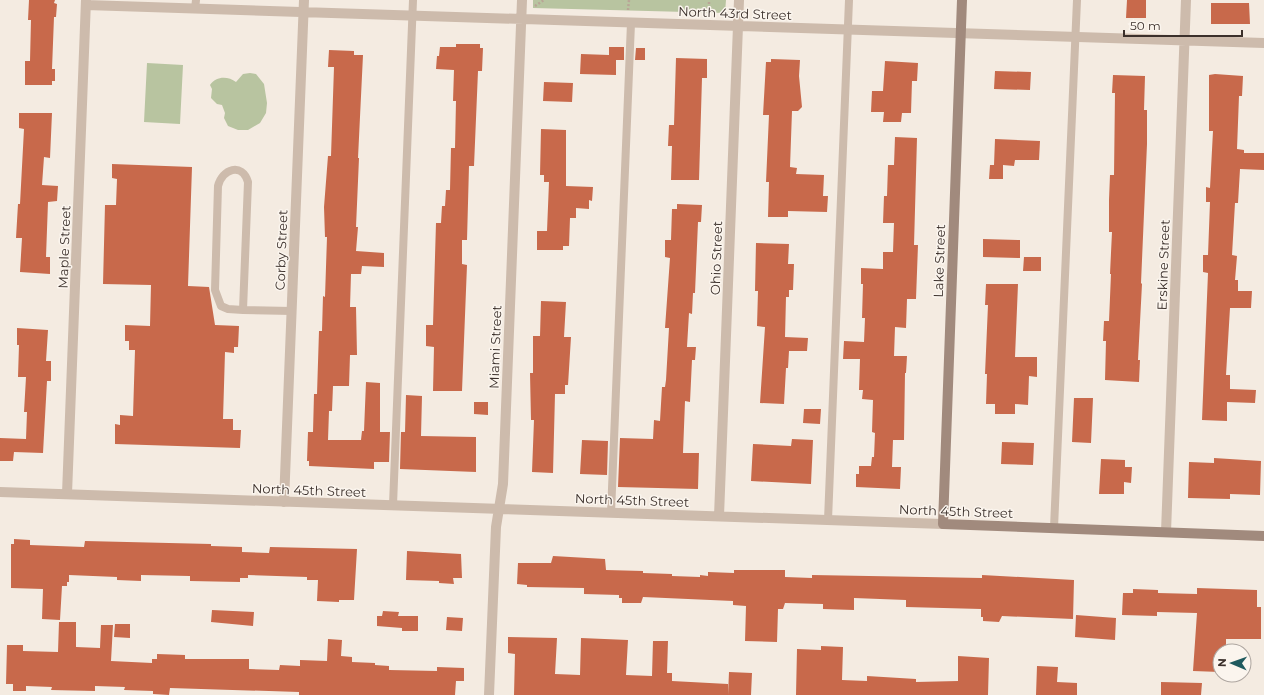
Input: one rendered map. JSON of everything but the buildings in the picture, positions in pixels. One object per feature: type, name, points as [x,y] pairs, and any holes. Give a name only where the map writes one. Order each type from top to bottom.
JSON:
[{"type":"main road","name":"Lake Street","points":[[943,524],[962,0]]},
{"type":"main road","name":"North 45th Street","points":[[943,524],[1264,536]]},
{"type":"street","name":"Corby Street","points":[[284,502],[304,0]]},
{"type":"street","name":"Miami Street","points":[[489,695],[496,527],[503,484],[522,0]]},
{"type":"street","name":"Ohio Street","points":[[719,516],[739,0]]},
{"type":"street","name":"Erskine Street","points":[[1166,532],[1186,0]]},
{"type":"street","name":"North 43rd Street","points":[[86,3],[195,5],[303,13],[1264,43]]},
{"type":"street","name":"Maple Street","points":[[67,494],[86,3]]},
{"type":"street","name":"North 45th Street","points":[[0,492],[943,524]]},
{"type":"lane","points":[[393,505],[413,0]]},
{"type":"lane","points":[[828,520],[849,0]]},
{"type":"lane","points":[[1054,528],[1077,0]]},
{"type":"lane","points":[[611,513],[631,23]]},
{"type":"lane","points":[[244,310],[248,182],[246,177],[241,172],[231,170],[224,173],[220,178],[218,186],[215,290],[221,306],[228,309],[244,310],[292,311]]},
{"type":"path","points":[[533,8],[544,0]]},
{"type":"path","points":[[628,10],[629,0]]},
{"type":"path","points":[[709,0],[709,13]]},
{"type":"green space","points":[[533,0],[726,0],[725,13],[533,8]]},
{"type":"green space","points":[[147,63],[183,65],[180,124],[144,122]]},
{"type":"green space","points":[[243,74],[256,74],[264,84],[267,103],[266,113],[260,123],[248,130],[238,130],[228,126],[224,118],[225,113],[222,105],[217,104],[211,98],[212,89],[210,85],[215,80],[222,78],[236,82]]}]
